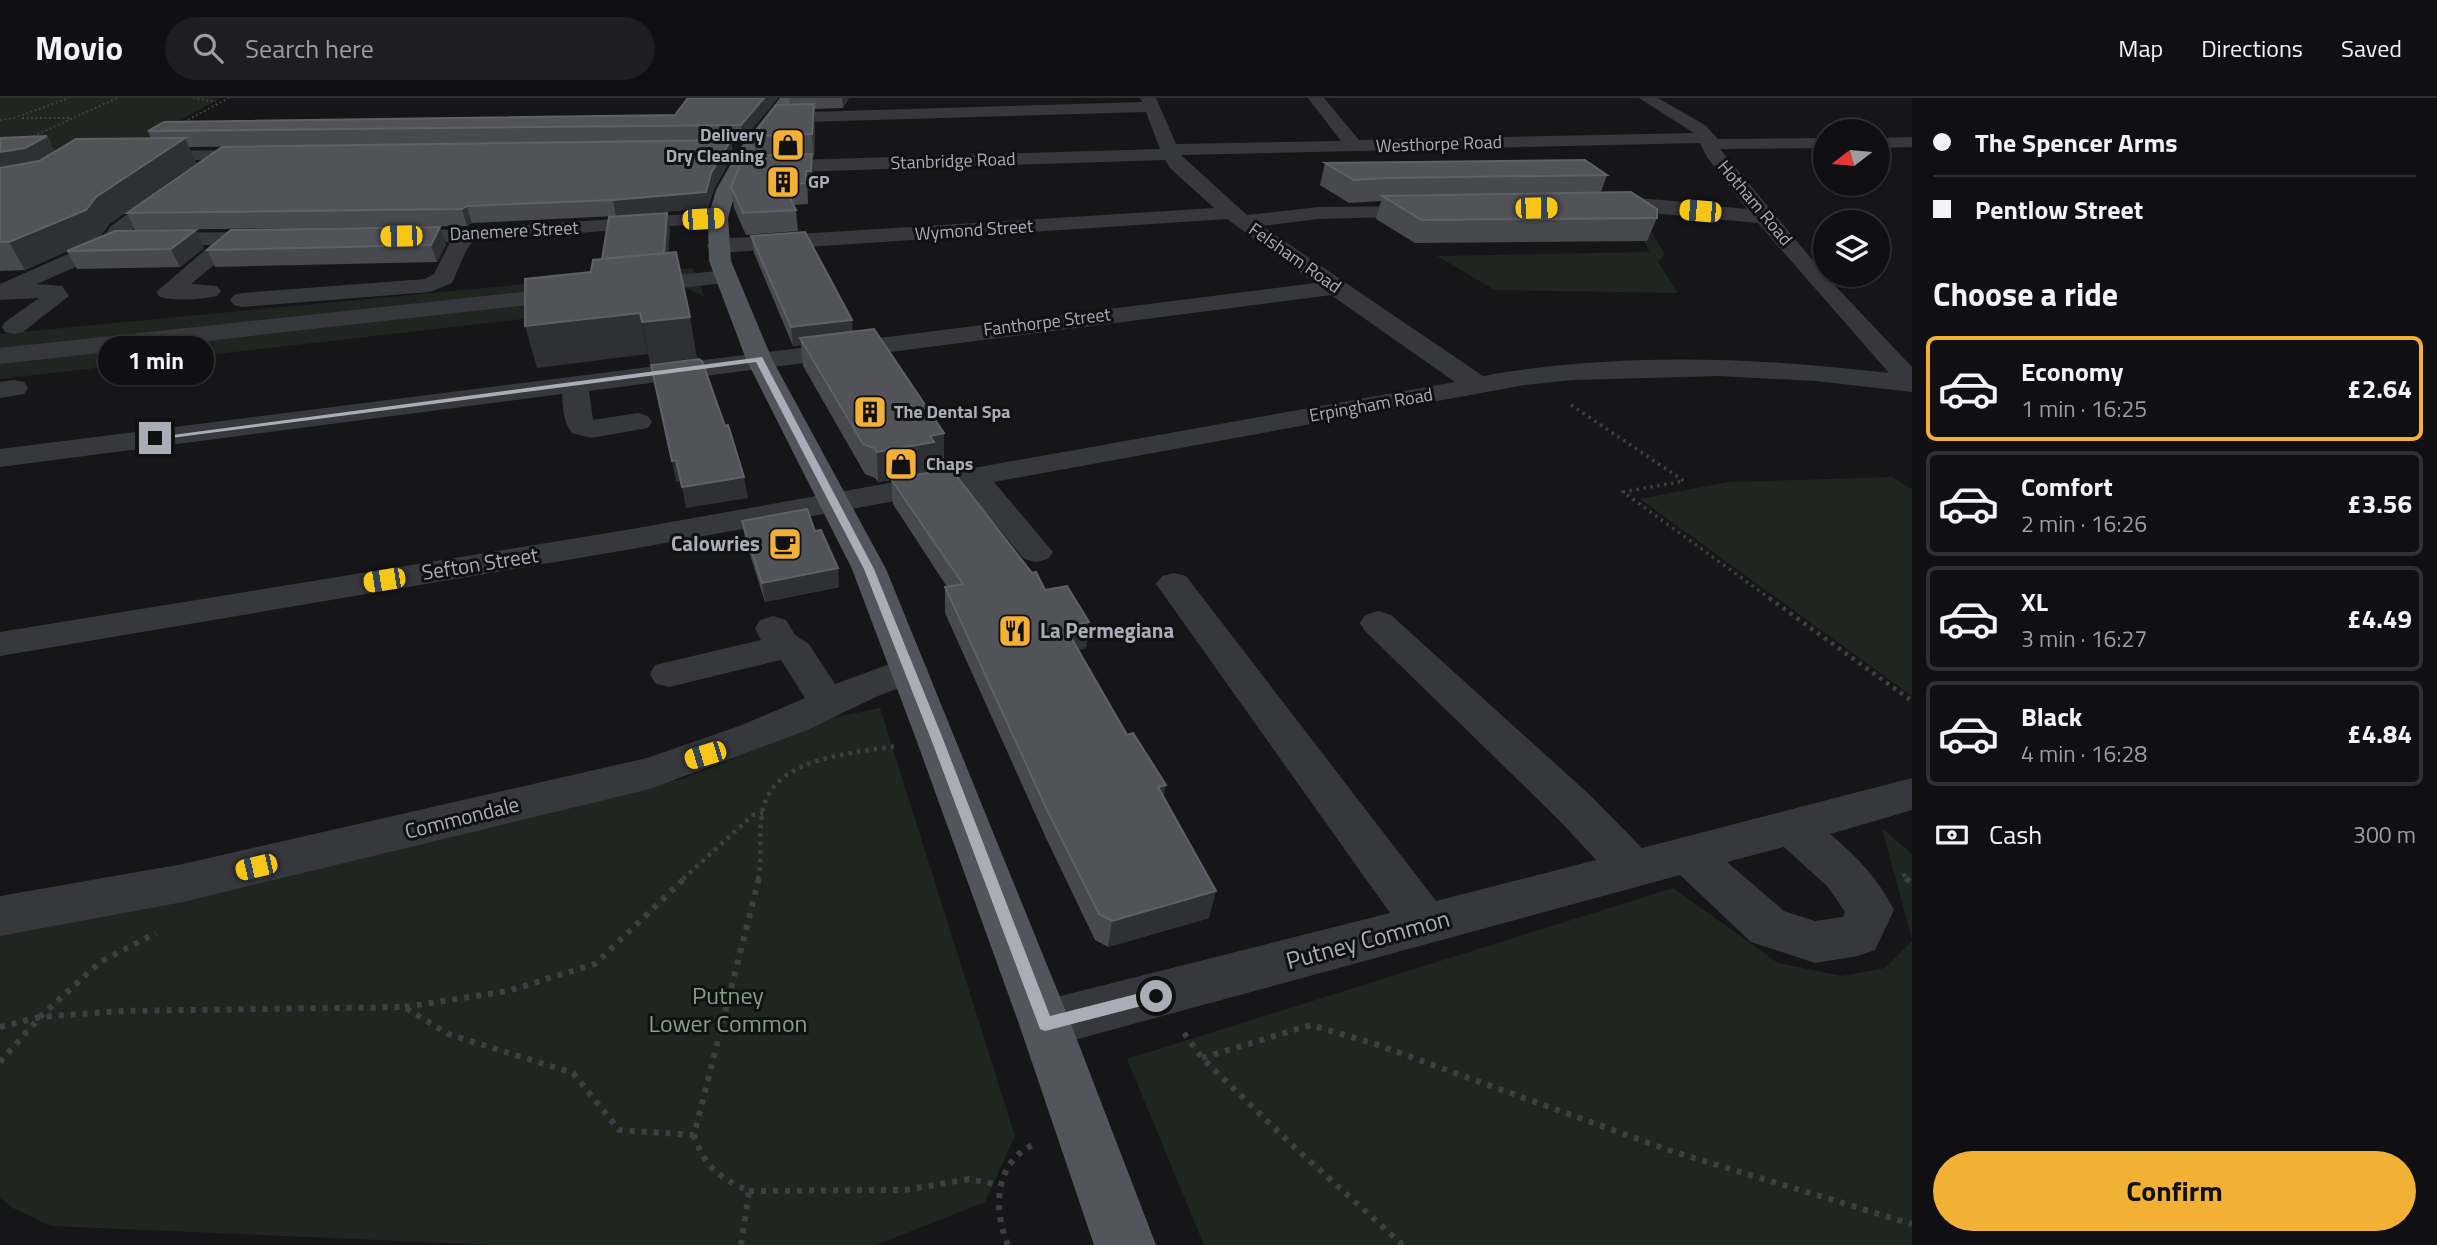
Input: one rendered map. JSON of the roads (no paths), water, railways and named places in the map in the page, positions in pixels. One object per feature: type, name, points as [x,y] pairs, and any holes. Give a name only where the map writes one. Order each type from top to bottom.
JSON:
[{"type":"main road","points":[[781,108],[740,155],[720,247],[759,359],[869,569],[1045,1024],[1121,1244]]},
{"type":"street","points":[[1316,98],[1354,146]]},
{"type":"street","name":"Hotham Road","points":[[1647,98],[1699,129],[1764,216],[1912,384]]},
{"type":"street","points":[[781,108],[1149,102]]},
{"type":"street","name":"Felsham Road","points":[[1149,102],[1170,152],[1196,183],[1236,217],[1479,386]]},
{"type":"street","name":"Westhorpe Road","points":[[1170,152],[1354,146],[1709,141],[1813,144]]},
{"type":"street","points":[[1890,143],[1911,143]]},
{"type":"street","name":"Stanbridge Road","points":[[740,155],[1170,152]]},
{"type":"street","points":[[125,156],[277,155]]},
{"type":"street","points":[[221,156],[118,230],[112,238],[299,238]]},
{"type":"street","points":[[1588,208],[1641,206],[1764,216]]},
{"type":"street","name":"Wymond Street","points":[[720,247],[1236,217],[1446,209]]},
{"type":"street","points":[[242,300],[430,285],[444,278],[455,250],[467,235]]},
{"type":"street","name":"Danemere Street","points":[[366,237],[467,235],[720,247]]},
{"type":"street","points":[[209,291],[167,292],[232,239]]},
{"type":"street","points":[[2,292],[73,258],[120,240]]},
{"type":"street","points":[[0,356],[720,247]]},
{"type":"street","name":"Fanthorpe Street","points":[[0,458],[1336,287]]},
{"type":"street","points":[[2,292],[54,291],[57,296],[14,327]]},
{"type":"street","name":"Erpingham Road","points":[[836,502],[1525,377],[1614,368],[1691,368],[1793,372],[1912,384]]},
{"type":"street","points":[[574,383],[578,418],[582,427],[591,429],[638,422]]},
{"type":"street","points":[[973,477],[1036,552]]},
{"type":"street","name":"Sefton Street","points":[[0,644],[632,539],[836,502]]},
{"type":"street","points":[[1174,584],[1425,924]]},
{"type":"street","points":[[1378,623],[1574,808],[1633,869]]},
{"type":"street","points":[[669,674],[780,638],[796,653],[828,704]]},
{"type":"street","name":"Commondale","points":[[0,916],[183,883],[650,772],[705,755],[828,704],[887,676],[909,670]]},
{"type":"street","name":"Putney Common","points":[[1045,1024],[1794,829],[1912,794]]},
{"type":"street","points":[[1689,856],[1768,927],[1815,942],[1858,935],[1870,910],[1844,874],[1794,829]]},
{"type":"place","name":"Delivery Dry Cleaning","points":[[788,145]]},
{"type":"place","name":"GP","points":[[783,182]]},
{"type":"place","name":"The Dental Spa","points":[[870,412]]},
{"type":"place","name":"Chaps","points":[[901,464]]},
{"type":"place","name":"Calowries","points":[[785,544]]},
{"type":"place","name":"La Permegiana","points":[[1015,631]]},
{"type":"park label","name":"Putney Lower Common","points":[[728,1010]]}]
